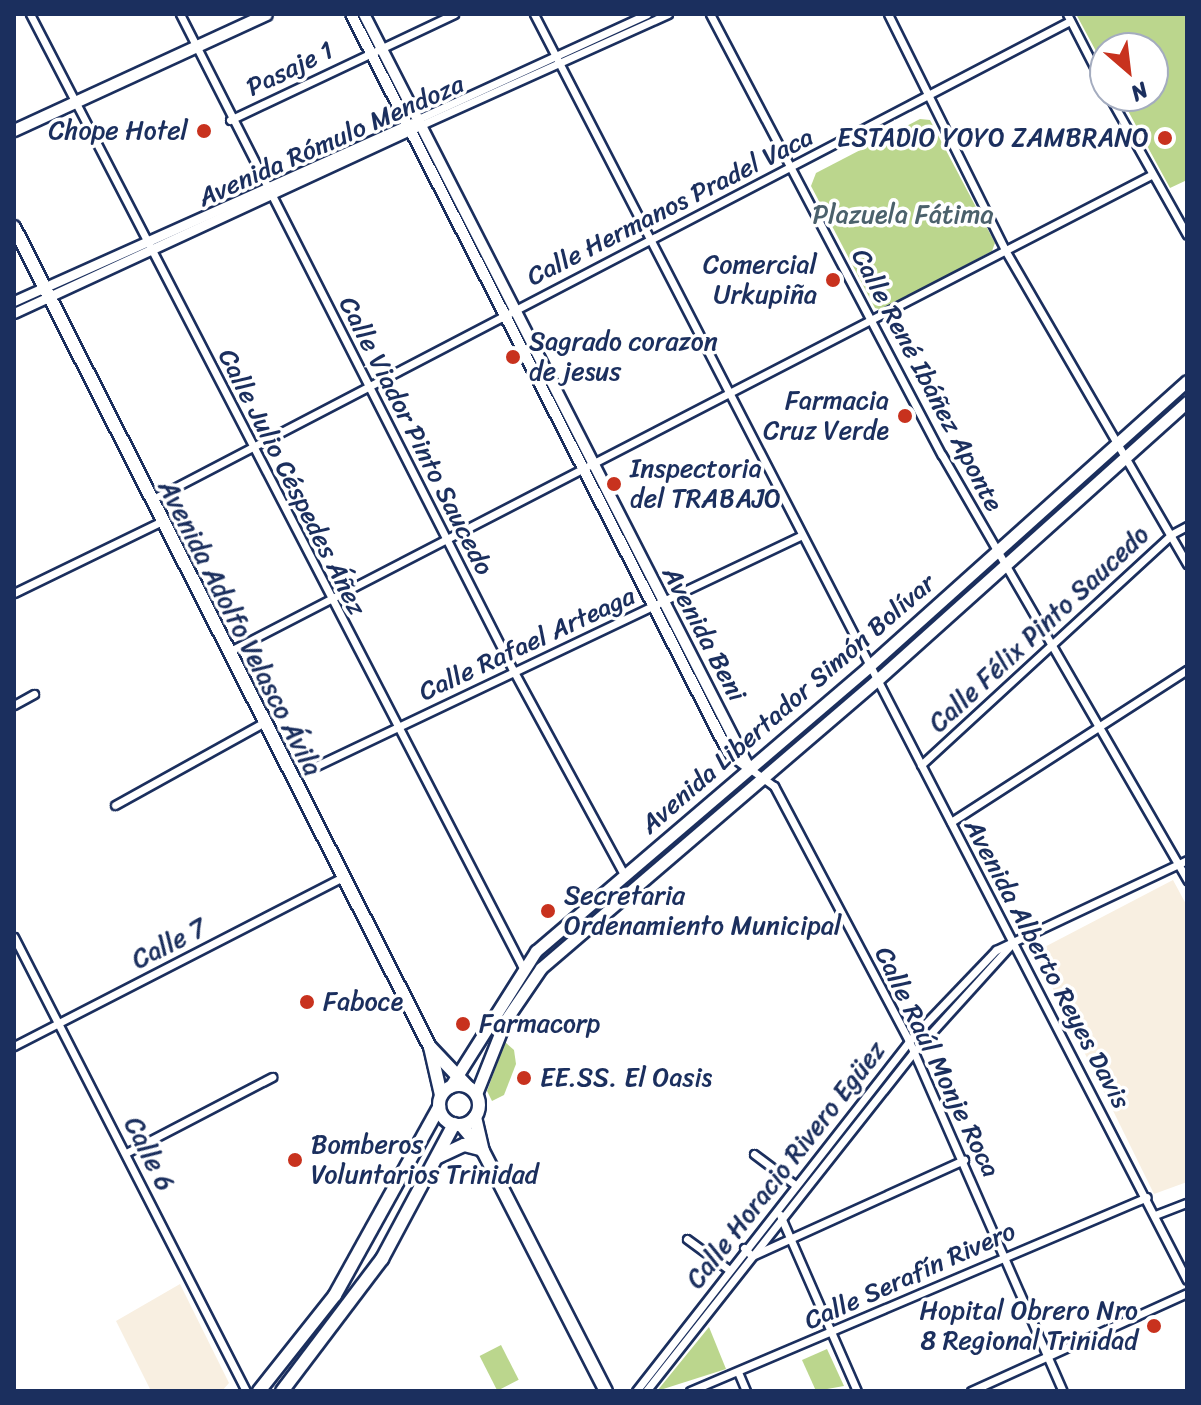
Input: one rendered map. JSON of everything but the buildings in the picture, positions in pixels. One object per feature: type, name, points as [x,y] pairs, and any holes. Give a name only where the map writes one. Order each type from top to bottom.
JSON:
[{"type":"highway","name":"Avenida Adolfo Velasco Ávila","points":[[14,227],[430,1047],[444,1096]]},
{"type":"highway","name":"Avenida Adolfo Velasco Ávila","points":[[430,1047],[472,1090]]},
{"type":"highway","points":[[259,1391],[335,1295],[444,1096],[472,1090],[483,1151],[606,1391]]},
{"type":"highway","points":[[444,1096],[458,1124],[483,1151]]},
{"type":"highway","points":[[282,1391],[382,1259],[458,1124],[475,1117]]},
{"type":"highway","points":[[438,1157],[464,1145],[483,1151]]},
{"type":"main road","points":[[14,130],[266,14]]},
{"type":"main road","name":"Avenida Beni","points":[[351,14],[375,51],[502,317],[658,604],[728,752],[749,768]]},
{"type":"main road","name":"Avenida Beni","points":[[364,14],[375,51]]},
{"type":"main road","name":"Avenida Beni","points":[[411,126],[513,311],[586,468]]},
{"type":"main road","name":"Avenida Libertador Simón Bolívar","points":[[444,1096],[522,966],[623,873],[868,667],[1121,445],[1187,381]]},
{"type":"main road","name":"Avenida Libertador Simón Bolívar","points":[[472,1090],[505,1021],[541,968],[876,681],[1187,402]]},
{"type":"street","name":"Calle Julio Céspedes Áñez","points":[[30,14],[329,601],[522,966]]},
{"type":"street","name":"Calle Viador Pinto Saucedo","points":[[180,14],[266,191],[513,670],[623,873]]},
{"type":"street","name":"Pasaje 1","points":[[230,120],[454,14]]},
{"type":"street","name":"Avenida Alberto Reyes Davis","points":[[534,14],[800,536],[1187,1280]]},
{"type":"street","name":"Avenida Rómulo Mendoza","points":[[556,60],[647,14]]},
{"type":"street","name":"Avenida Rómulo Mendoza","points":[[14,301],[46,290],[556,60],[668,14]]},
{"type":"street","name":"Calle René Ibáñez Aponte","points":[[710,14],[871,320],[998,552],[1183,862],[1187,880]]},
{"type":"street","points":[[888,14],[1005,250],[1128,457],[1187,564]]},
{"type":"street","name":"Calle Hermanos Pradel Vaca","points":[[151,500],[649,239],[929,97],[1068,18]]},
{"type":"street","points":[[1068,18],[1089,58]]},
{"type":"street","points":[[1118,112],[1187,235]]},
{"type":"street","points":[[230,651],[1151,175]]},
{"type":"street","name":"Avenida Rómulo Mendoza","points":[[14,313],[46,290]]},
{"type":"street","points":[[14,593],[162,521]]},
{"type":"street","name":"Calle Félix Pinto Saucedo","points":[[921,765],[1055,646],[1172,534],[1187,526]]},
{"type":"street","name":"Calle Rafael Arteaga","points":[[314,767],[800,536]]},
{"type":"street","points":[[951,822],[1187,670]]},
{"type":"street","points":[[14,705],[34,694]]},
{"type":"street","points":[[115,805],[263,723]]},
{"type":"street","points":[[749,768],[766,777]]},
{"type":"street","name":"Calle Raúl Monje Roca","points":[[766,777],[909,1041],[1006,1255],[1063,1391]]},
{"type":"street","name":"Calle Horacio Rivero Egüez","points":[[636,1391],[777,1205],[909,1041],[996,950],[1183,862]]},
{"type":"street","name":"Calle 7","points":[[14,1046],[343,877]]},
{"type":"street","name":"Calle 6","points":[[14,937],[246,1391]]},
{"type":"street","name":"Calle Horacio Rivero Egüez","points":[[646,1391],[913,1053],[1013,942]]},
{"type":"street","points":[[126,1153],[272,1077]]},
{"type":"street","points":[[754,1154],[794,1184]]},
{"type":"street","points":[[744,1248],[752,1256],[964,1160]]},
{"type":"street","name":"Calle Serafín Rivero","points":[[690,1391],[1146,1197]]},
{"type":"street","points":[[1155,1215],[1187,1203]]},
{"type":"street","points":[[777,1205],[857,1391]]},
{"type":"street","points":[[687,1239],[728,1269]]},
{"type":"street","points":[[971,1391],[1187,1293]]},
{"type":"street","points":[[738,1372],[746,1391]]},
{"type":"shaded area","points":[[1173,880],[1187,906],[1187,1182],[1154,1194],[1035,952]]},
{"type":"shaded area","points":[[180,1284],[229,1383],[222,1391],[151,1391],[116,1321]]},
{"type":"green space","name":"ESTADIO YOYO ZAMBRANO","points":[[1076,14],[1187,14],[1187,180],[1170,188],[1129,112],[1169,112],[1169,32],[1089,32],[1089,38]]},
{"type":"green space","name":"Plazuela Fátima","points":[[920,119],[930,120],[995,243],[992,251],[883,310],[875,308],[811,186],[816,173]]},
{"type":"green space","points":[[505,1042],[514,1050],[516,1064],[504,1095],[492,1101],[487,1091]]},
{"type":"green space","points":[[709,1327],[726,1369],[657,1391]]},
{"type":"green space","points":[[501,1345],[519,1380],[497,1391],[480,1356]]},
{"type":"green space","points":[[827,1349],[844,1386],[816,1391],[802,1360]]},
{"type":"place","name":"Chope Hotel","points":[[204,131]]},
{"type":"place","name":"ESTADIO YOYO ZAMBRANO","points":[[1165,138]]},
{"type":"place","name":"Comercial Urkupiña","points":[[833,280]]},
{"type":"place","name":"Sagrado corazon de jesus","points":[[513,357]]},
{"type":"place","name":"Farmacia Cruz Verde","points":[[905,416]]},
{"type":"place","name":"Inspectoria del TRABAJO","points":[[614,484]]},
{"type":"place","name":"Secretaria Ordenamiento Municipal","points":[[548,911]]},
{"type":"place","name":"Faboce","points":[[307,1002]]},
{"type":"place","name":"Farmacorp","points":[[463,1024]]},
{"type":"place","name":"EE.SS. El Oasis","points":[[524,1078]]},
{"type":"place","name":"Bomberos Voluntarios Trinidad","points":[[295,1160]]},
{"type":"place","name":"Hopital Obrero Nro 8 Regional Trinidad","points":[[1154,1326]]}]
